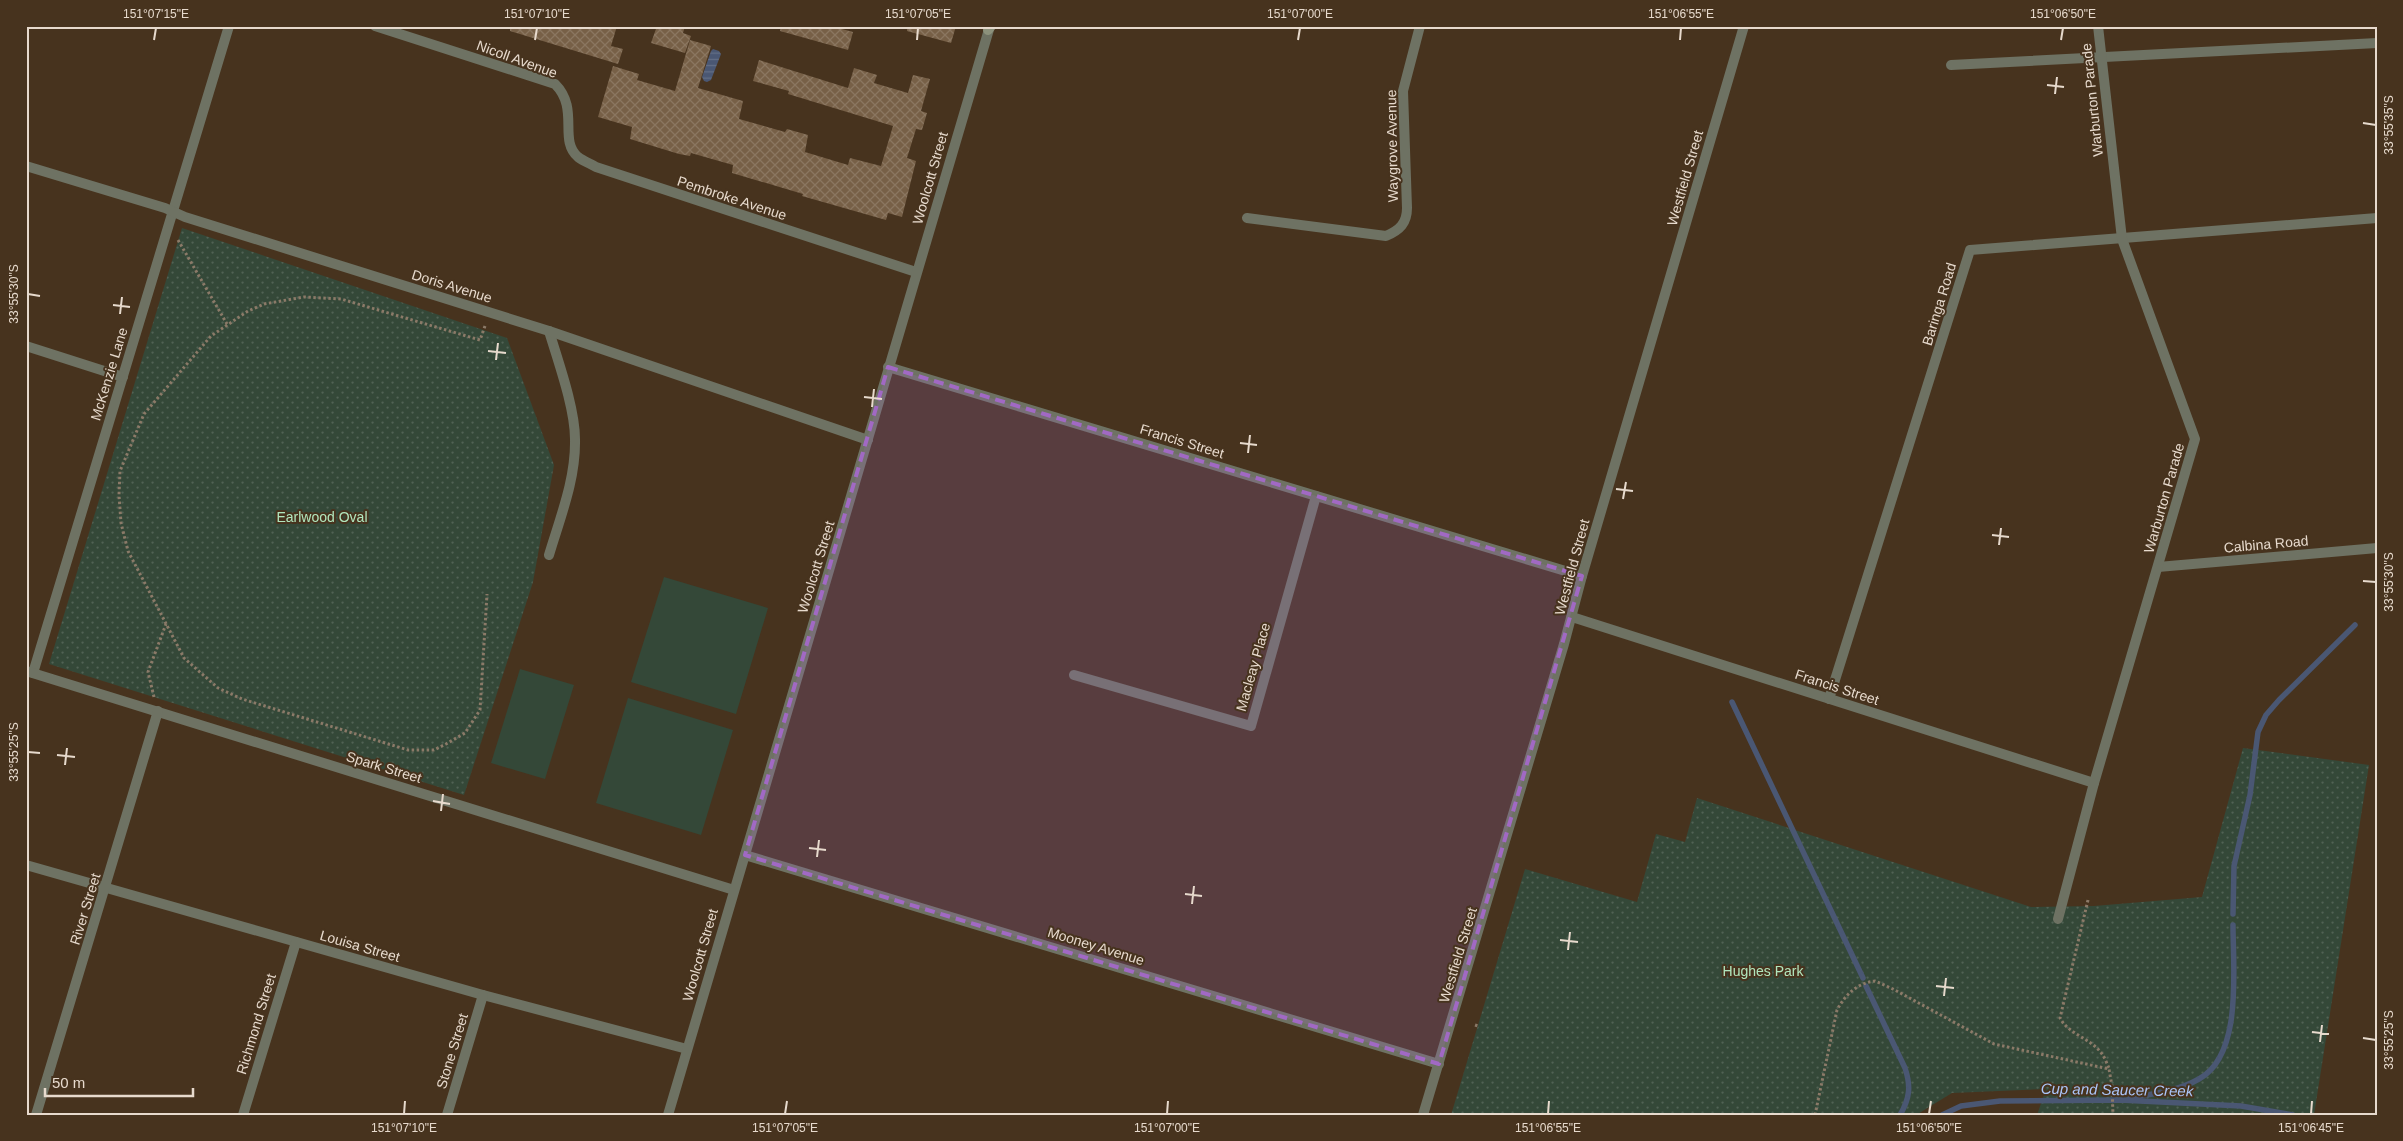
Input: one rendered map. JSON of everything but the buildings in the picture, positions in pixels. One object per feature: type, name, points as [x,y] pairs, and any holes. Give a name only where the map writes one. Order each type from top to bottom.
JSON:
[{"type":"street","name":"McKenzie Lane","points":[[30,672],[174,212],[229,26]]},
{"type":"street","name":"Nicoll Avenue","points":[[374,26],[555,84],[563,92],[569,106],[568,121]]},
{"type":"street","name":"Waygrove Avenue","points":[[1247,218],[1386,236],[1402,226],[1407,218],[1403,91],[1420,26]]},
{"type":"street","name":"Westfield Street","points":[[1423,1115],[1572,617],[1582,576],[1744,26]]},
{"type":"street","name":"Warburton Parade","points":[[2058,919],[2094,783],[2195,439],[2122,239],[2098,26]]},
{"type":"street","name":"Woolcott Street","points":[[668,1115],[916,272],[990,28]]},
{"type":"street","points":[[1951,65],[2377,43]]},
{"type":"street","name":"Pembroke Avenue","points":[[568,121],[569,141],[577,157],[596,167],[916,272]]},
{"type":"street","name":"Doris Avenue","points":[[26,166],[549,331],[868,440]]},
{"type":"street","name":"Baringa Road","points":[[1829,698],[1970,250],[2377,218]]},
{"type":"street","points":[[549,331],[566,391],[576,438],[574,468],[549,555]]},
{"type":"street","points":[[26,346],[123,377]]},
{"type":"street","name":"Francis Street","points":[[888,368],[1582,576]]},
{"type":"street","name":"Macleay Place","points":[[1074,675],[1251,726],[1316,496]]},
{"type":"street","name":"Calbina Road","points":[[2158,567],[2377,548]]},
{"type":"street","name":"Francis Street","points":[[1572,617],[2094,783]]},
{"type":"street","name":"Spark Street","points":[[30,672],[734,890]]},
{"type":"street","name":"River Street","points":[[36,1115],[106,888],[155,710]]},
{"type":"street","name":"Mooney Avenue","points":[[745,855],[1439,1064]]},
{"type":"street","name":"Louisa Street","points":[[26,865],[483,995],[687,1049]]},
{"type":"street","name":"Richmond Street","points":[[243,1115],[296,942]]},
{"type":"street","name":"Stone Street","points":[[447,1115],[483,995]]},
{"type":"path","points":[[169,224],[227,324]]},
{"type":"path","points":[[485,325],[480,340],[341,299],[322,297],[285,299],[264,304],[227,324],[211,336],[144,414],[120,471],[121,514],[128,551],[184,658],[218,688],[242,699],[395,746],[421,751],[434,750],[464,733],[480,710],[487,594]]},
{"type":"path","points":[[155,710],[155,701],[148,672],[166,623]]},
{"type":"path","points":[[2088,900],[2060,1018],[2066,1026],[2099,1050],[2109,1069],[2112,1086],[2113,1115]]},
{"type":"path","points":[[1815,1115],[1837,1010],[1845,996],[1859,986],[1870,982],[1879,982],[1893,989],[1994,1044],[2109,1069]]},
{"type":"highlighted area","points":[[888,367],[1582,576],[1439,1064],[745,855]]},
{"type":"green space","name":"Earlwood Oval","points":[[182,228],[507,338],[554,465],[533,582],[464,795],[49,664]]},
{"type":"green space","points":[[664,577],[768,608],[736,714],[631,682]]},
{"type":"green space","points":[[520,669],[574,685],[545,779],[491,763]]},
{"type":"green space","points":[[628,698],[733,730],[701,835],[596,803]]},
{"type":"green space","name":"Hughes Park","points":[[2243,748],[2369,765],[2314,1115],[2037,1115],[2046,1089],[1952,1093],[1916,1115],[1451,1115],[1525,869],[1637,902],[1656,834],[1685,842],[1697,798],[2031,907],[2094,906],[2202,897]]},
{"type":"water","points":[[713,49],[721,54],[711,80],[707,82],[702,77]]},
{"type":"waterway","points":[[2233,914],[2234,866],[2250,795],[2258,732],[2266,715],[2279,700],[2355,625]]},
{"type":"waterway","points":[[1732,702],[1863,978]]},
{"type":"waterway","points":[[2130,1098],[2165,1092],[2199,1079],[2213,1067],[2223,1051],[2233,1010],[2233,925]]},
{"type":"waterway","points":[[1866,986],[1907,1074],[1908,1097],[1900,1115]]},
{"type":"waterway","name":"Cup and Saucer Creek","points":[[1942,1115],[1961,1106],[2000,1101],[2120,1100],[2241,1106],[2293,1115]]}]
